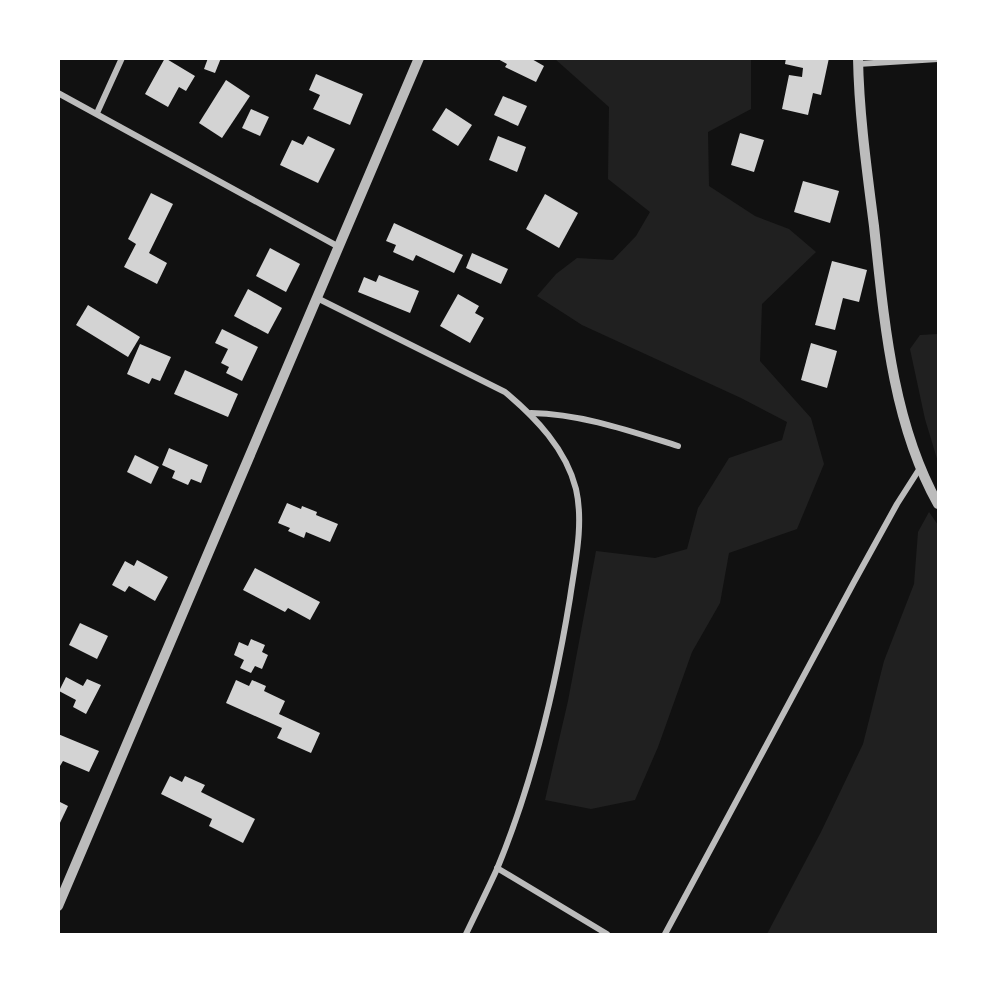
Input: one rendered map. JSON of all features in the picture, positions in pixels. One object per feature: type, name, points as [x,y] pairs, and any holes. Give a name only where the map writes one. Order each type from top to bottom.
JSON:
[{"type":"street","points":[[97,114],[122,58]]},
{"type":"street","points":[[58,906],[419,58]]},
{"type":"street","points":[[939,59],[858,61],[884,312],[895,384],[920,468],[939,504]]},
{"type":"street","points":[[58,93],[339,247]]},
{"type":"street","points":[[317,298],[505,392],[531,413],[551,438],[566,461],[576,489],[579,513],[576,560],[561,653],[547,714],[527,787],[497,868],[466,934]]},
{"type":"street","points":[[531,413],[559,414],[607,424],[678,446]]},
{"type":"street","points":[[665,934],[859,572],[920,468]]},
{"type":"street","points":[[497,868],[607,934]]},
{"type":"shaded area","points":[[555,59],[751,59],[751,109],[708,132],[709,186],[755,216],[789,229],[816,252],[762,304],[760,361],[811,418],[824,464],[797,529],[729,553],[720,603],[692,652],[658,747],[635,800],[591,809],[545,800],[568,701],[596,551],[655,558],[687,549],[698,508],[729,458],[782,440],[787,422],[741,398],[582,325],[537,296],[556,274],[577,258],[613,260],[636,236],[650,212],[608,179],[609,107]]},
{"type":"shaded area","points":[[938,334],[938,462],[925,419],[910,349],[920,335]]},
{"type":"shaded area","points":[[929,512],[938,525],[938,934],[767,934],[821,832],[863,744],[884,661],[914,584],[918,532]]},
{"type":"building","points":[[165,58],[195,76],[186,91],[179,87],[168,107],[145,94]]},
{"type":"building","points":[[208,58],[221,58],[215,73],[204,69]]},
{"type":"building","points":[[496,58],[530,58],[544,66],[536,82],[505,67],[507,64]]},
{"type":"building","points":[[786,58],[829,58],[821,95],[813,93],[808,115],[782,109],[789,75],[802,77],[803,68],[785,64]]},
{"type":"building","points":[[316,74],[363,94],[350,125],[313,109],[320,95],[309,90]]},
{"type":"building","points":[[226,80],[250,96],[222,138],[199,123]]},
{"type":"building","points":[[503,96],[527,106],[518,126],[494,115]]},
{"type":"building","points":[[446,108],[472,125],[458,146],[432,130]]},
{"type":"building","points":[[251,109],[269,117],[260,136],[242,128]]},
{"type":"building","points":[[740,133],[764,140],[754,172],[731,165]]},
{"type":"building","points":[[308,136],[335,149],[318,183],[280,165],[292,140],[303,145]]},
{"type":"building","points":[[498,136],[526,147],[517,172],[489,160]]},
{"type":"building","points":[[803,181],[839,191],[830,223],[794,212]]},
{"type":"building","points":[[151,193],[173,204],[149,253],[167,263],[157,284],[124,267],[136,244],[128,239]]},
{"type":"building","points":[[545,194],[578,213],[559,248],[526,229]]},
{"type":"building","points":[[394,223],[463,255],[454,273],[416,255],[413,261],[393,252],[396,245],[386,241]]},
{"type":"building","points":[[270,248],[300,264],[286,292],[256,276]]},
{"type":"building","points":[[472,253],[508,269],[501,284],[466,268]]},
{"type":"building","points":[[832,261],[867,270],[859,302],[843,298],[835,330],[815,325]]},
{"type":"building","points":[[379,275],[419,291],[410,313],[358,292],[364,277],[376,282]]},
{"type":"building","points":[[248,289],[282,308],[268,334],[234,316]]},
{"type":"building","points":[[458,294],[479,306],[475,313],[484,318],[470,343],[440,326]]},
{"type":"building","points":[[88,305],[140,337],[128,357],[76,325]]},
{"type":"building","points":[[222,329],[258,347],[242,381],[226,373],[229,367],[221,363],[228,349],[215,343]]},
{"type":"building","points":[[811,343],[837,351],[827,388],[801,380]]},
{"type":"building","points":[[140,344],[171,357],[160,381],[152,378],[149,384],[127,374]]},
{"type":"building","points":[[185,370],[238,394],[228,417],[174,394]]},
{"type":"building","points":[[169,448],[208,465],[201,483],[191,479],[188,485],[172,478],[175,471],[162,465]]},
{"type":"building","points":[[135,455],[159,467],[151,484],[127,472]]},
{"type":"building","points":[[287,503],[317,512],[316,515],[338,524],[330,542],[306,532],[304,538],[288,531],[290,528],[278,523]]},
{"type":"building","points":[[137,560],[168,577],[155,601],[129,586],[125,592],[112,585],[125,561],[134,566]]},
{"type":"building","points":[[255,568],[320,602],[310,620],[288,608],[285,612],[243,590]]},
{"type":"building","points":[[80,623],[108,636],[97,659],[69,645]]},
{"type":"building","points":[[251,639],[265,645],[262,652],[268,655],[262,669],[255,666],[251,673],[240,668],[244,660],[234,655],[239,642],[248,646]]},
{"type":"building","points":[[66,677],[83,686],[87,679],[101,685],[86,714],[73,707],[76,700],[59,691]]},
{"type":"building","points":[[236,680],[249,686],[252,680],[266,686],[264,691],[285,701],[279,714],[320,733],[311,753],[277,738],[282,728],[226,703]]},
{"type":"building","points":[[58,734],[99,751],[89,772],[63,761],[60,766],[58,765]]},
{"type":"building","points":[[170,776],[182,782],[185,776],[205,785],[201,792],[255,819],[243,843],[209,826],[212,819],[161,794]]},
{"type":"building","points":[[58,801],[68,806],[58,827]]}]
